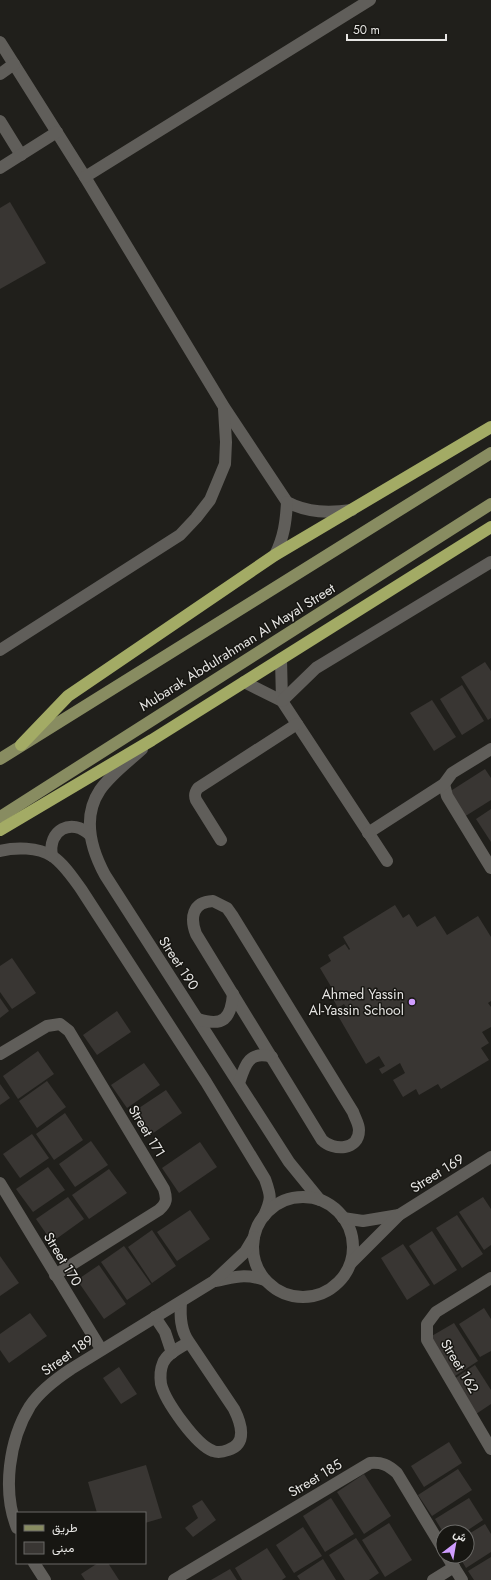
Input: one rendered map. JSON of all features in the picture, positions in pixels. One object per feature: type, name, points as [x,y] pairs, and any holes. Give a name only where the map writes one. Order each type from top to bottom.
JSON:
[{"type":"highway","points":[[21,745],[68,696],[275,555],[491,426]]},
{"type":"highway","points":[[0,830],[152,740],[491,527]]},
{"type":"main road","points":[[0,759],[491,453]]},
{"type":"main road","name":"Mubarak Abdulrahman Al Mayal Street","points":[[0,816],[491,504]]},
{"type":"street","points":[[85,178],[370,0]]},
{"type":"street","points":[[0,42],[57,132],[224,407],[287,502],[296,507],[311,511],[333,513],[352,510]]},
{"type":"street","points":[[0,74],[14,64]]},
{"type":"street","points":[[0,121],[21,155]]},
{"type":"street","points":[[0,168],[57,132]]},
{"type":"street","points":[[0,650],[180,535],[196,518],[210,500],[225,464],[226,442],[224,407]]},
{"type":"street","points":[[275,555],[283,539],[287,502]]},
{"type":"street","points":[[282,701],[316,668],[491,562]]},
{"type":"street","points":[[281,659],[282,701]]},
{"type":"street","points":[[244,682],[282,701],[387,862]]},
{"type":"street","points":[[221,840],[196,800],[194,795],[195,792],[198,788],[297,724]]},
{"type":"street","name":"Street 190","points":[[152,740],[107,781],[94,801],[91,812],[90,835],[96,856],[105,875],[289,1162],[320,1200]]},
{"type":"street","points":[[368,832],[444,784],[452,773],[491,750]]},
{"type":"street","points":[[444,784],[447,796],[491,868]]},
{"type":"street","points":[[52,856],[51,842],[59,831],[72,827],[79,828],[90,835]]},
{"type":"street","points":[[0,851],[28,849],[52,856],[67,872],[81,889],[248,1150],[265,1179],[271,1201],[254,1237],[253,1252],[257,1267],[266,1280],[277,1290],[291,1296],[306,1297],[320,1294],[334,1287],[344,1276],[350,1263],[353,1247],[350,1232],[343,1218],[333,1208],[320,1200],[305,1198],[290,1199],[276,1206],[264,1216]]},
{"type":"street","points":[[213,902],[220,904],[232,915],[352,1112],[359,1131],[356,1139],[350,1146],[335,1148],[327,1145],[322,1140],[272,1057],[196,934],[193,927],[193,919],[195,910],[200,904],[213,902]]},
{"type":"street","points":[[198,1019],[216,1023],[224,1020],[232,1005],[233,994]]},
{"type":"street","name":"Street 171","points":[[0,1054],[47,1026],[60,1024],[69,1031],[166,1194],[167,1200],[165,1205],[159,1210],[55,1275]]},
{"type":"street","points":[[239,1084],[248,1061],[255,1056],[262,1054],[272,1057]]},
{"type":"street","name":"Street 169","points":[[350,1263],[398,1215],[491,1157]]},
{"type":"street","name":"Street 170","points":[[0,1184],[101,1349]]},
{"type":"street","name":"Street 169","points":[[343,1218],[363,1221],[398,1215]]},
{"type":"street","name":"Street 189","points":[[16,1525],[11,1509],[10,1476],[12,1457],[22,1422],[31,1406],[54,1380],[101,1349],[214,1281],[245,1252],[254,1237]]},
{"type":"street","name":"Street 189","points":[[214,1281],[241,1275],[254,1276],[266,1280]]},
{"type":"street","name":"Street 162","points":[[490,1445],[427,1340],[427,1324],[436,1312],[491,1278]]},
{"type":"street","points":[[180,1302],[181,1326],[189,1342],[240,1420],[241,1434],[236,1446],[230,1450],[214,1452],[194,1438],[165,1395],[161,1384],[160,1372],[163,1362],[172,1353],[189,1342]]},
{"type":"street","points":[[155,1317],[165,1332],[172,1353]]},
{"type":"street","name":"Street 185","points":[[174,1580],[370,1463],[378,1462],[387,1465],[397,1473],[435,1536]]},
{"type":"street","points":[[35,1564],[45,1580]]},
{"type":"street","points":[[452,1564],[462,1580]]},
{"type":"street","points":[[433,1580],[454,1567]]},
{"type":"building","points":[[10,202],[46,263],[0,289],[0,208]]},
{"type":"building","points":[[485,662],[491,671],[491,718],[488,720],[461,677]]},
{"type":"building","points":[[462,685],[484,721],[462,735],[440,699]]},
{"type":"building","points":[[432,700],[456,737],[434,751],[410,713]]},
{"type":"building","points":[[485,769],[491,778],[491,800],[464,817],[449,792]]},
{"type":"building","points":[[491,809],[491,842],[476,819]]},
{"type":"building","name":"Ahmed Yassin Al-Yassin School","points":[[395,905],[403,918],[409,914],[417,927],[435,916],[447,935],[478,916],[491,937],[491,1001],[488,1003],[491,1007],[491,1027],[482,1032],[489,1043],[481,1048],[489,1060],[441,1089],[438,1084],[419,1095],[416,1089],[403,1097],[393,1080],[405,1073],[400,1063],[382,1074],[379,1069],[385,1066],[379,1056],[366,1064],[337,1014],[347,1009],[344,1004],[338,1008],[332,997],[336,995],[320,968],[331,961],[328,955],[345,944],[349,950],[350,949],[343,937]]},
{"type":"building","points":[[12,958],[36,993],[12,1009],[0,992],[0,966]]},
{"type":"building","points":[[0,998],[9,1011],[0,1018]]},
{"type":"building","points":[[117,1011],[131,1032],[97,1055],[83,1035]]},
{"type":"building","points":[[38,1051],[54,1074],[18,1099],[3,1076]]},
{"type":"building","points":[[144,1063],[160,1085],[127,1108],[111,1085]]},
{"type":"building","points":[[47,1081],[66,1107],[37,1128],[19,1101]]},
{"type":"building","points":[[0,1084],[10,1098],[0,1105]]},
{"type":"building","points":[[166,1090],[182,1113],[149,1136],[133,1112]]},
{"type":"building","points":[[65,1113],[83,1140],[54,1160],[36,1134]]},
{"type":"building","points":[[32,1134],[49,1158],[20,1178],[3,1154]]},
{"type":"building","points":[[91,1141],[108,1165],[75,1187],[59,1164]]},
{"type":"building","points":[[200,1142],[217,1167],[179,1193],[162,1168]]},
{"type":"building","points":[[48,1167],[65,1190],[33,1212],[16,1189]]},
{"type":"building","points":[[109,1169],[127,1193],[89,1219],[72,1195]]},
{"type":"building","points":[[68,1197],[84,1219],[52,1242],[36,1219]]},
{"type":"building","points":[[483,1197],[491,1209],[491,1245],[484,1250],[459,1212]]},
{"type":"building","points":[[190,1210],[210,1239],[177,1261],[157,1232]]},
{"type":"building","points":[[457,1215],[483,1254],[462,1268],[436,1228]]},
{"type":"building","points":[[152,1230],[176,1266],[152,1283],[128,1247]]},
{"type":"building","points":[[432,1231],[457,1270],[434,1285],[409,1246]]},
{"type":"building","points":[[403,1244],[430,1285],[407,1300],[381,1258]]},
{"type":"building","points":[[124,1246],[151,1284],[127,1300],[101,1262]]},
{"type":"building","points":[[0,1256],[19,1283],[0,1296]]},
{"type":"building","points":[[99,1265],[126,1304],[104,1319],[77,1280]]},
{"type":"building","points":[[484,1308],[491,1319],[491,1351],[480,1357],[459,1324]]},
{"type":"building","points":[[30,1313],[47,1336],[9,1363],[0,1350],[0,1334]]},
{"type":"building","points":[[454,1323],[478,1361],[455,1376],[430,1337]]},
{"type":"building","points":[[475,1365],[491,1390],[491,1404],[476,1414],[454,1379]]},
{"type":"building","points":[[119,1367],[137,1394],[121,1404],[103,1378]]},
{"type":"building","points":[[449,1442],[462,1463],[424,1487],[411,1466]]},
{"type":"building","points":[[146,1465],[162,1518],[146,1523],[146,1512],[97,1512],[88,1482]]},
{"type":"building","points":[[458,1469],[472,1490],[432,1516],[418,1495]]},
{"type":"building","points":[[364,1474],[391,1516],[364,1534],[337,1492]]},
{"type":"building","points":[[331,1498],[354,1534],[325,1552],[303,1516]]},
{"type":"building","points":[[469,1498],[483,1520],[475,1525],[475,1524],[438,1524],[435,1519]]},
{"type":"building","points":[[202,1500],[216,1520],[193,1537],[185,1528],[198,1518],[192,1506]]},
{"type":"building","points":[[389,1523],[412,1560],[385,1577],[362,1540]]},
{"type":"building","points":[[485,1524],[491,1534],[491,1552],[475,1562],[475,1530]]},
{"type":"building","points":[[303,1527],[322,1556],[294,1573],[276,1545]]},
{"type":"building","points":[[356,1538],[379,1573],[369,1580],[345,1580],[329,1555]]},
{"type":"building","points":[[267,1548],[286,1577],[282,1580],[242,1580],[235,1568]]},
{"type":"building","points":[[491,1557],[491,1580],[474,1580],[468,1571]]},
{"type":"building","points":[[323,1559],[336,1580],[300,1580],[297,1576]]},
{"type":"building","points":[[96,1564],[109,1564],[119,1580],[85,1580],[81,1574]]},
{"type":"building","points":[[464,1564],[472,1564],[466,1568]]},
{"type":"building","points":[[230,1569],[237,1580],[211,1580]]},
{"type":"place","name":"Ahmed Yassin Al-Yassin School","points":[[412,1002]]}]
